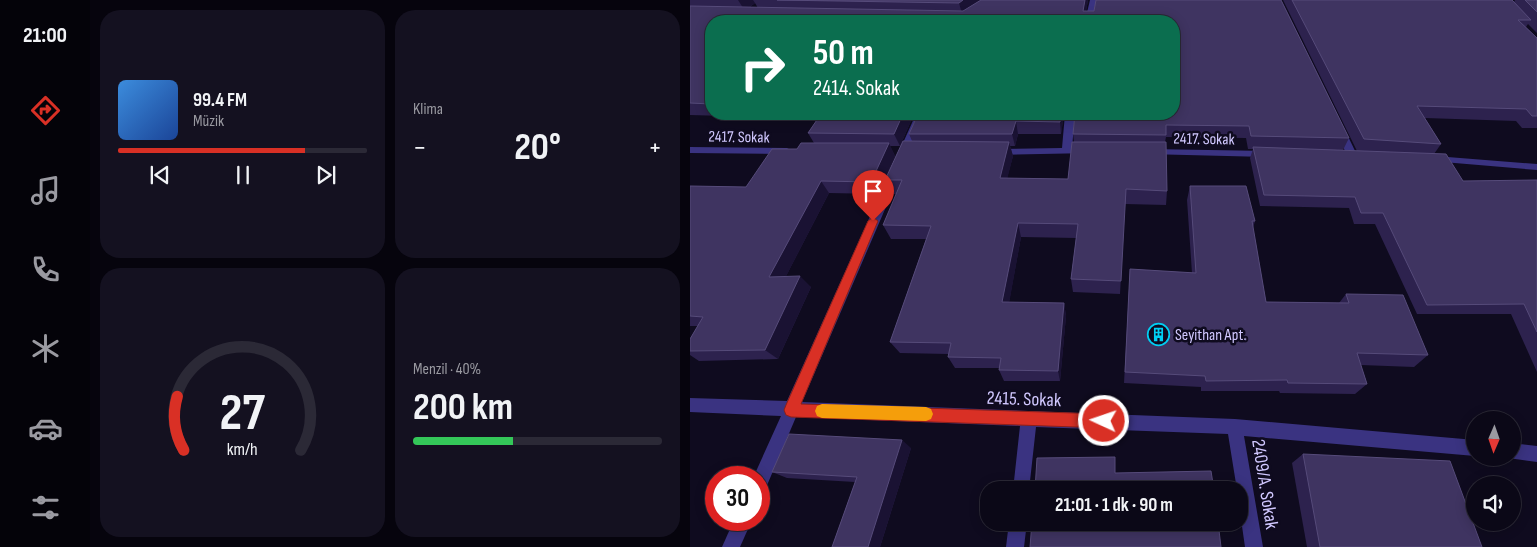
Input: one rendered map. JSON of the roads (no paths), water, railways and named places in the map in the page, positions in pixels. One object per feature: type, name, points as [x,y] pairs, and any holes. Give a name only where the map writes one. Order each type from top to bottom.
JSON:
[{"type":"street","points":[[1090,15],[1094,0]]},
{"type":"street","points":[[767,466],[918,120]]},
{"type":"street","points":[[1067,151],[1070,120]]},
{"type":"street","points":[[1336,120],[1352,155]]},
{"type":"street","name":"2417. Sokak","points":[[690,150],[796,151]]},
{"type":"street","points":[[980,152],[1097,151]]},
{"type":"street","name":"2417. Sokak","points":[[1136,152],[1274,154]]},
{"type":"street","points":[[1428,159],[1537,167]]},
{"type":"street","name":"2415. Sokak","points":[[690,405],[1235,427],[1466,447]]},
{"type":"street","points":[[1023,481],[1029,418]]},
{"type":"street","name":"2409/A. Sokak","points":[[1235,427],[1254,547]]},
{"type":"street","points":[[1521,453],[1537,454]]},
{"type":"street","points":[[731,547],[738,531]]},
{"type":"street","points":[[1015,547],[1017,531]]},
{"type":"place","name":"Seyithan Apt.","points":[[1159,334]]}]
